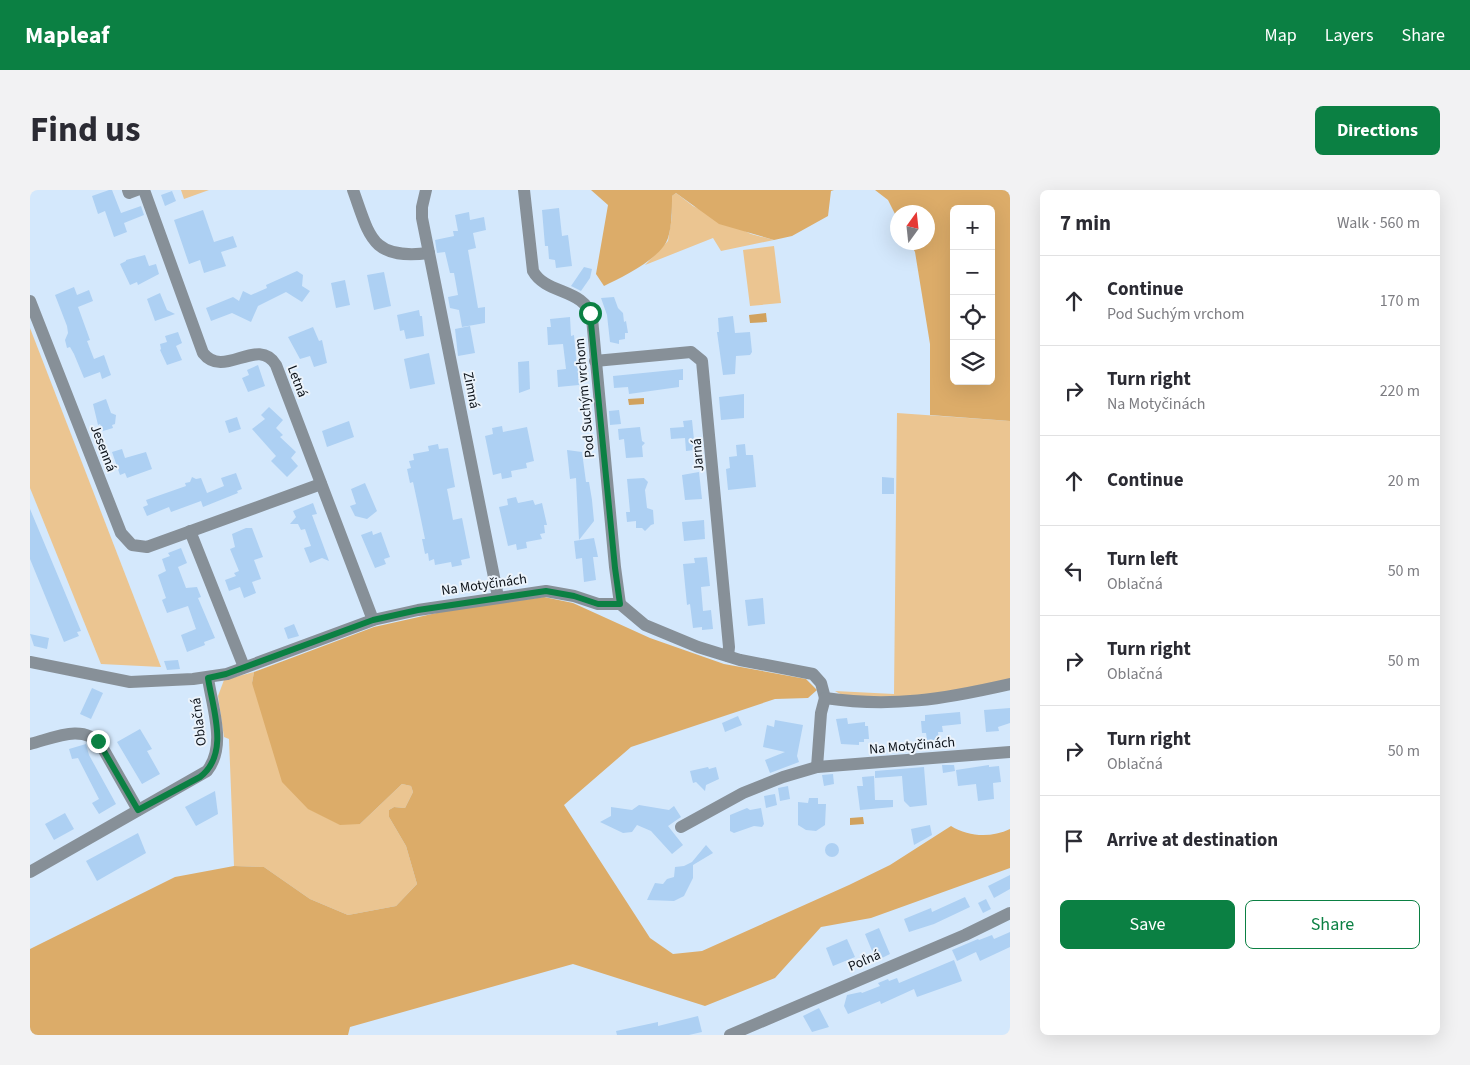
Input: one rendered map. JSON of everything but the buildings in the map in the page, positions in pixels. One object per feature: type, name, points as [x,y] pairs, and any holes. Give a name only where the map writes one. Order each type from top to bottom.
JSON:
[{"type":"street","points":[[128,190],[129,193],[137,190]]},
{"type":"street","name":"Letná","points":[[144,190],[203,353],[210,360],[219,363],[257,354],[270,357],[276,365],[373,620]]},
{"type":"street","points":[[352,190],[371,237],[382,248],[399,255],[429,253]]},
{"type":"street","name":"Zimná","points":[[426,190],[422,207],[422,218],[498,597]]},
{"type":"street","name":"Pod Suchým vrchom","points":[[524,190],[533,272],[539,279],[581,300],[588,307],[592,318],[620,604]]},
{"type":"street","name":"Jesenná","points":[[30,301],[124,538],[132,545],[147,547],[321,484]]},
{"type":"street","name":"Jarná","points":[[595,360],[691,352],[702,360],[728,656]]},
{"type":"street","points":[[190,531],[244,667]]},
{"type":"street","name":"Na Motyčinách","points":[[30,662],[130,682],[208,678],[244,667],[373,620],[418,610],[546,591],[560,592],[598,604],[620,604]]},
{"type":"street","points":[[620,604],[637,619],[657,632],[728,656],[813,674],[821,683],[825,698],[821,713],[816,767]]},
{"type":"street","name":"Oblačná","points":[[30,872],[200,777],[207,771],[215,759],[217,740],[208,678]]},
{"type":"street","points":[[825,698],[858,703],[896,703],[922,701],[1010,684]]},
{"type":"street","points":[[30,744],[79,732],[94,737],[101,745],[138,810]]},
{"type":"street","name":"Na Motyčinách","points":[[681,827],[743,793],[783,777],[816,767],[1010,752]]},
{"type":"street","name":"Poľná","points":[[730,1035],[965,935],[1010,913]]},
{"type":"shaded area","points":[[181,190],[209,190],[184,199]]},
{"type":"shaded area","points":[[591,190],[834,190],[831,191],[828,216],[792,236],[774,240],[719,224],[676,193],[672,196],[670,228],[664,246],[658,253],[640,266],[604,286],[596,274],[608,205]]},
{"type":"shaded area","points":[[875,190],[1010,190],[1010,421],[930,415],[930,344],[914,250],[935,250],[935,205],[890,205],[888,200]]},
{"type":"shaded area","points":[[676,193],[693,206],[751,234],[774,240],[721,251],[713,238],[645,265],[668,241],[672,216],[672,196]]},
{"type":"shaded area","points":[[774,246],[781,303],[750,306],[743,250]]},
{"type":"shaded area","points":[[766,313],[767,322],[750,323],[749,315]]},
{"type":"shaded area","points":[[30,328],[161,667],[101,664],[30,488]]},
{"type":"shaded area","points":[[644,398],[644,404],[629,405],[628,399]]},
{"type":"shaded area","points":[[897,413],[1010,421],[1010,679],[920,696],[894,698],[870,699],[850,697],[835,691],[894,694]]},
{"type":"shaded area","points":[[544,597],[573,603],[650,638],[724,664],[806,679],[817,690],[808,698],[775,699],[631,747],[564,805],[650,938],[673,954],[702,951],[849,885],[890,865],[951,826],[958,830],[980,835],[995,834],[1010,829],[1010,868],[871,918],[821,927],[775,978],[705,1006],[573,964],[350,1027],[348,1035],[30,1035],[30,949],[175,877],[234,866],[264,867],[310,899],[348,915],[396,906],[417,884],[406,846],[389,817],[389,810],[394,807],[405,808],[413,792],[411,786],[402,784],[360,824],[340,825],[308,809],[282,782],[252,683],[254,672],[374,627],[450,610]]},
{"type":"shaded area","points":[[254,672],[252,683],[360,824],[402,784],[411,786],[413,792],[405,808],[394,807],[389,810],[389,817],[406,846],[417,884],[396,906],[348,915],[310,899],[264,867],[234,866],[229,739],[224,737],[218,696],[224,680]]},
{"type":"shaded area","points":[[863,817],[864,824],[850,825],[850,818]]},
{"type":"route","points":[[98,741],[138,810],[200,777],[212,766],[218,746],[208,678],[226,674],[373,620],[418,610],[546,591],[560,592],[598,604],[620,604],[590,313]]}]
